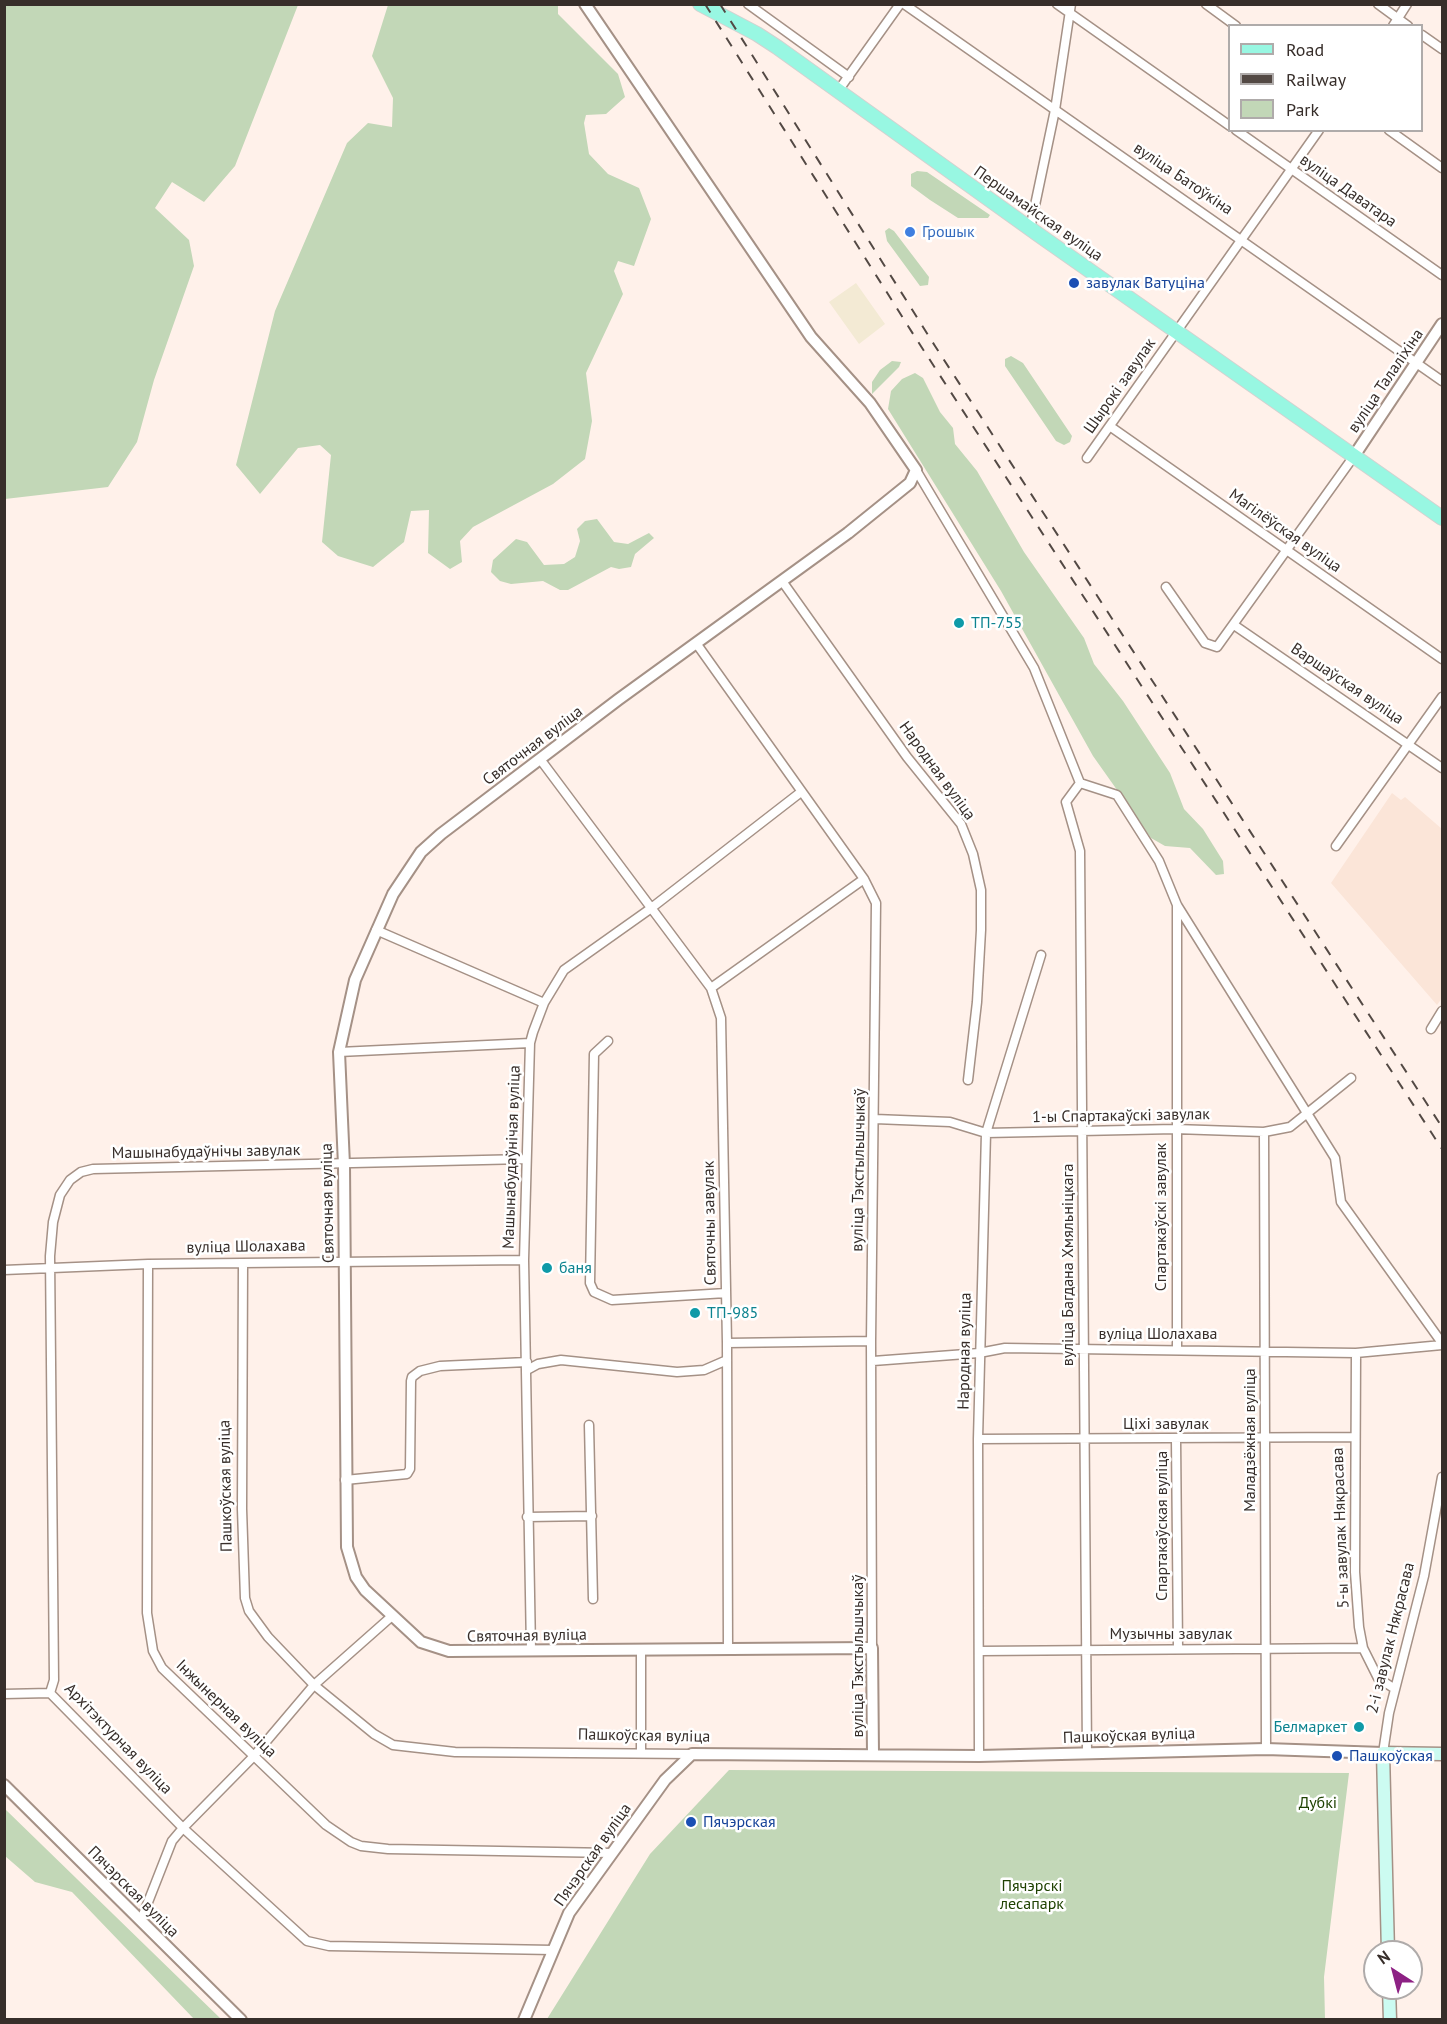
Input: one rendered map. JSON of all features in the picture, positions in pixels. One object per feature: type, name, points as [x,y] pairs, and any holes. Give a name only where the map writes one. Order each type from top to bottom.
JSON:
[{"type":"main road","name":"Першамайская вуліца","points":[[700,4],[758,34],[1030,229],[1443,518]]},
{"type":"main road","name":"Пашкоўская вуліца","points":[[1383,1753],[1443,1754]]},
{"type":"main road","name":"2-і завулак Някрасава","points":[[1383,1753],[1388,1940]]},
{"type":"main road","points":[[1389,2000],[1390,2019]]},
{"type":"street","points":[[585,4],[811,337],[870,403],[916,470],[1034,668],[1080,783],[1117,795],[1159,861],[1177,905],[1335,1158],[1341,1202],[1443,1344]]},
{"type":"street","points":[[748,4],[849,77]]},
{"type":"street","points":[[838,91],[902,4]]},
{"type":"street","name":"вуліца Батоўкіна","points":[[902,4],[1242,238],[1443,381]]},
{"type":"street","points":[[1057,4],[1070,9],[1228,125]]},
{"type":"street","points":[[1206,4],[1233,24]]},
{"type":"street","points":[[1378,4],[1395,22],[1407,4]]},
{"type":"street","points":[[1030,229],[1055,110],[1070,9]]},
{"type":"street","points":[[1423,36],[1443,49]]},
{"type":"street","name":"вуліца Даватара","points":[[1239,132],[1443,275]]},
{"type":"street","name":"Шырокі завулак","points":[[1087,458],[1318,132]]},
{"type":"street","points":[[1392,132],[1443,168]]},
{"type":"street","name":"вуліца Талаліхіна","points":[[1354,456],[1443,324]]},
{"type":"street","name":"Магілёўская вуліца","points":[[1111,427],[1443,659]]},
{"type":"street","points":[[1166,587],[1205,643],[1217,647],[1354,456]]},
{"type":"street","name":"Святочная вуліца","points":[[872,1648],[449,1652],[420,1642],[365,1590],[351,1565],[347,1547],[344,1165],[339,1052],[355,980],[393,894],[421,852],[441,834],[540,759],[863,520],[910,483],[916,470]]},
{"type":"street","name":"Народная вуліца","points":[[782,581],[907,757],[961,824],[973,854],[981,890],[981,930],[977,1002],[968,1080]]},
{"type":"street","name":"Варшаўская вуліца","points":[[1234,625],[1443,768]]},
{"type":"street","name":"вуліца Тэкстыльшчыкаў","points":[[696,643],[864,879],[876,903],[872,1341],[873,1754]]},
{"type":"street","points":[[1336,846],[1443,697]]},
{"type":"street","name":"Святочны завулак","points":[[540,759],[711,988],[721,1018],[727,1343],[728,1649]]},
{"type":"street","name":"вуліца Багдана Хмяльніцкага","points":[[1080,783],[1066,801],[1080,851],[1083,1131],[1082,1349],[1087,1754]]},
{"type":"street","name":"Машынабудаўнічая вуліца","points":[[531,1650],[524,1260],[530,1043],[544,1002],[564,970],[651,909],[801,792]]},
{"type":"street","points":[[711,988],[864,879]]},
{"type":"street","name":"Спартакаўскі завулак","points":[[1177,905],[1177,1349]]},
{"type":"street","points":[[376,930],[544,1002]]},
{"type":"street","name":"Народная вуліца","points":[[979,1756],[979,1353],[987,1133],[1041,955]]},
{"type":"street","points":[[1431,1029],[1443,1011]]},
{"type":"street","points":[[608,1041],[594,1053],[590,1283],[594,1292],[612,1300],[726,1293]]},
{"type":"street","points":[[339,1052],[530,1043]]},
{"type":"street","name":"1-ы Спартакаўскі завулак","points":[[875,1119],[950,1122],[987,1133],[1176,1129],[1264,1132],[1290,1126],[1352,1078]]},
{"type":"street","name":"Маладзёжная вуліца","points":[[1264,1132],[1266,1749]]},
{"type":"street","name":"Машынабудаўнічы завулак","points":[[70,1180],[81,1172],[93,1169],[526,1159]]},
{"type":"street","name":"Архітэктурная вуліца","points":[[70,1180],[60,1195],[53,1222],[51,1269],[54,1680],[50,1693],[183,1828],[307,1941],[329,1946],[553,1950]]},
{"type":"street","name":"вуліца Шолахава","points":[[4,1270],[344,1260],[524,1260]]},
{"type":"street","name":"Пашкоўская вуліца","points":[[243,1263],[242,1509],[245,1599],[257,1624],[314,1686],[374,1734],[393,1745],[407,1749],[455,1752],[692,1754],[979,1756],[1266,1749],[1383,1753]]},
{"type":"street","name":"Інжынерная вуліца","points":[[148,1264],[148,1629],[153,1652],[162,1668],[326,1825],[361,1846],[388,1849],[612,1853]]},
{"type":"street","points":[[727,1343],[872,1341]]},
{"type":"street","name":"вуліца Шолахава","points":[[873,1361],[979,1353],[1005,1348],[1356,1353],[1443,1344]]},
{"type":"street","name":"5-ы завулак Някрасава","points":[[1356,1353],[1355,1572],[1363,1648],[1378,1678],[1395,1689]]},
{"type":"street","points":[[345,1480],[407,1474],[410,1469],[411,1382],[412,1377],[420,1371],[440,1366],[527,1366],[561,1360],[677,1372],[704,1370],[727,1360]]},
{"type":"street","points":[[589,1425],[593,1599]]},
{"type":"street","name":"Ціхі завулак","points":[[978,1439],[1354,1437]]},
{"type":"street","name":"Спартакаўская вуліца","points":[[1176,1439],[1178,1648]]},
{"type":"street","name":"2-і завулак Някрасава","points":[[1383,1753],[1395,1689],[1424,1576],[1443,1477]]},
{"type":"street","points":[[527,1517],[592,1516]]},
{"type":"street","points":[[141,1920],[172,1840],[253,1757],[314,1686],[392,1616]]},
{"type":"street","name":"Музычны завулак","points":[[980,1651],[1363,1648]]},
{"type":"street","points":[[640,1753],[641,1650]]},
{"type":"street","points":[[4,1694],[50,1693]]},
{"type":"street","name":"Пячэрская вуліца","points":[[524,2019],[569,1913],[665,1780],[692,1754]]},
{"type":"street","name":"Пячэрская вуліца","points":[[4,1785],[241,2019]]},
{"type":"shaded area","points":[[856,283],[885,324],[859,344],[829,302]]},
{"type":"shaded area","points":[[1392,793],[1401,800],[1405,797],[1442,829],[1442,998],[1437,1005],[1331,883]]},
{"type":"green space","points":[[5,4],[298,5],[235,166],[204,202],[172,182],[155,208],[189,240],[194,266],[154,380],[137,442],[108,487],[5,499]]},
{"type":"green space","points":[[388,5],[558,5],[558,14],[618,74],[625,97],[606,114],[586,115],[584,123],[589,154],[608,174],[639,188],[651,219],[634,266],[618,261],[614,271],[623,294],[586,373],[592,421],[585,459],[553,484],[473,527],[460,541],[462,562],[450,569],[428,553],[429,510],[411,511],[404,542],[373,567],[338,556],[322,542],[331,455],[320,445],[298,448],[260,494],[236,465],[275,311],[347,143],[368,123],[392,127],[393,98],[372,56]]},
{"type":"green space","points":[[917,171],[927,172],[990,215],[988,218],[958,218],[911,186],[911,174]]},
{"type":"green space","points":[[889,228],[894,231],[929,277],[928,285],[920,286],[887,241],[885,231]]},
{"type":"green space","points":[[1011,356],[1023,363],[1072,436],[1070,442],[1064,445],[1056,441],[1005,366],[1005,359]]},
{"type":"green space","points":[[892,361],[901,362],[899,367],[872,394],[872,382],[880,370]]},
{"type":"green space","points":[[915,373],[923,378],[940,412],[953,428],[955,444],[977,471],[1024,552],[1084,638],[1094,664],[1123,701],[1170,773],[1184,809],[1203,829],[1223,861],[1224,874],[1216,875],[1190,848],[1165,846],[1151,838],[1093,756],[1001,591],[888,409],[891,391],[902,379]]},
{"type":"green space","points":[[597,519],[614,542],[628,544],[649,533],[654,538],[635,554],[631,567],[619,569],[611,567],[568,590],[560,590],[543,581],[511,584],[500,581],[491,572],[493,560],[516,539],[527,542],[544,565],[564,564],[575,557],[580,541],[577,529],[585,521]]},
{"type":"green space","name":"Пячэрскі лесапарк","points":[[729,1770],[1349,1773],[1324,1977],[1325,2019],[547,2019],[650,1854]]},
{"type":"green space","points":[[4,1809],[221,2019],[194,2019],[72,1892],[35,1882],[5,1856]]},
{"type":"railway","points":[[705,4],[915,337],[1442,1149]]},
{"type":"railway","points":[[720,4],[935,346],[1442,1127]]},
{"type":"place","name":"Грошык","points":[[910,232]]},
{"type":"place","name":"завулак Ватуціна","points":[[1074,283]]},
{"type":"place","name":"ТП-755","points":[[959,623]]},
{"type":"place","name":"баня","points":[[547,1268]]},
{"type":"place","name":"ТП-985","points":[[695,1313]]},
{"type":"place","name":"Белмаркет","points":[[1359,1727]]},
{"type":"place","name":"Пашкоўская","points":[[1337,1756]]},
{"type":"place","name":"Пячэрская","points":[[691,1822]]},
{"type":"park label","name":"Дубкі","points":[[1318,1803]]}]
